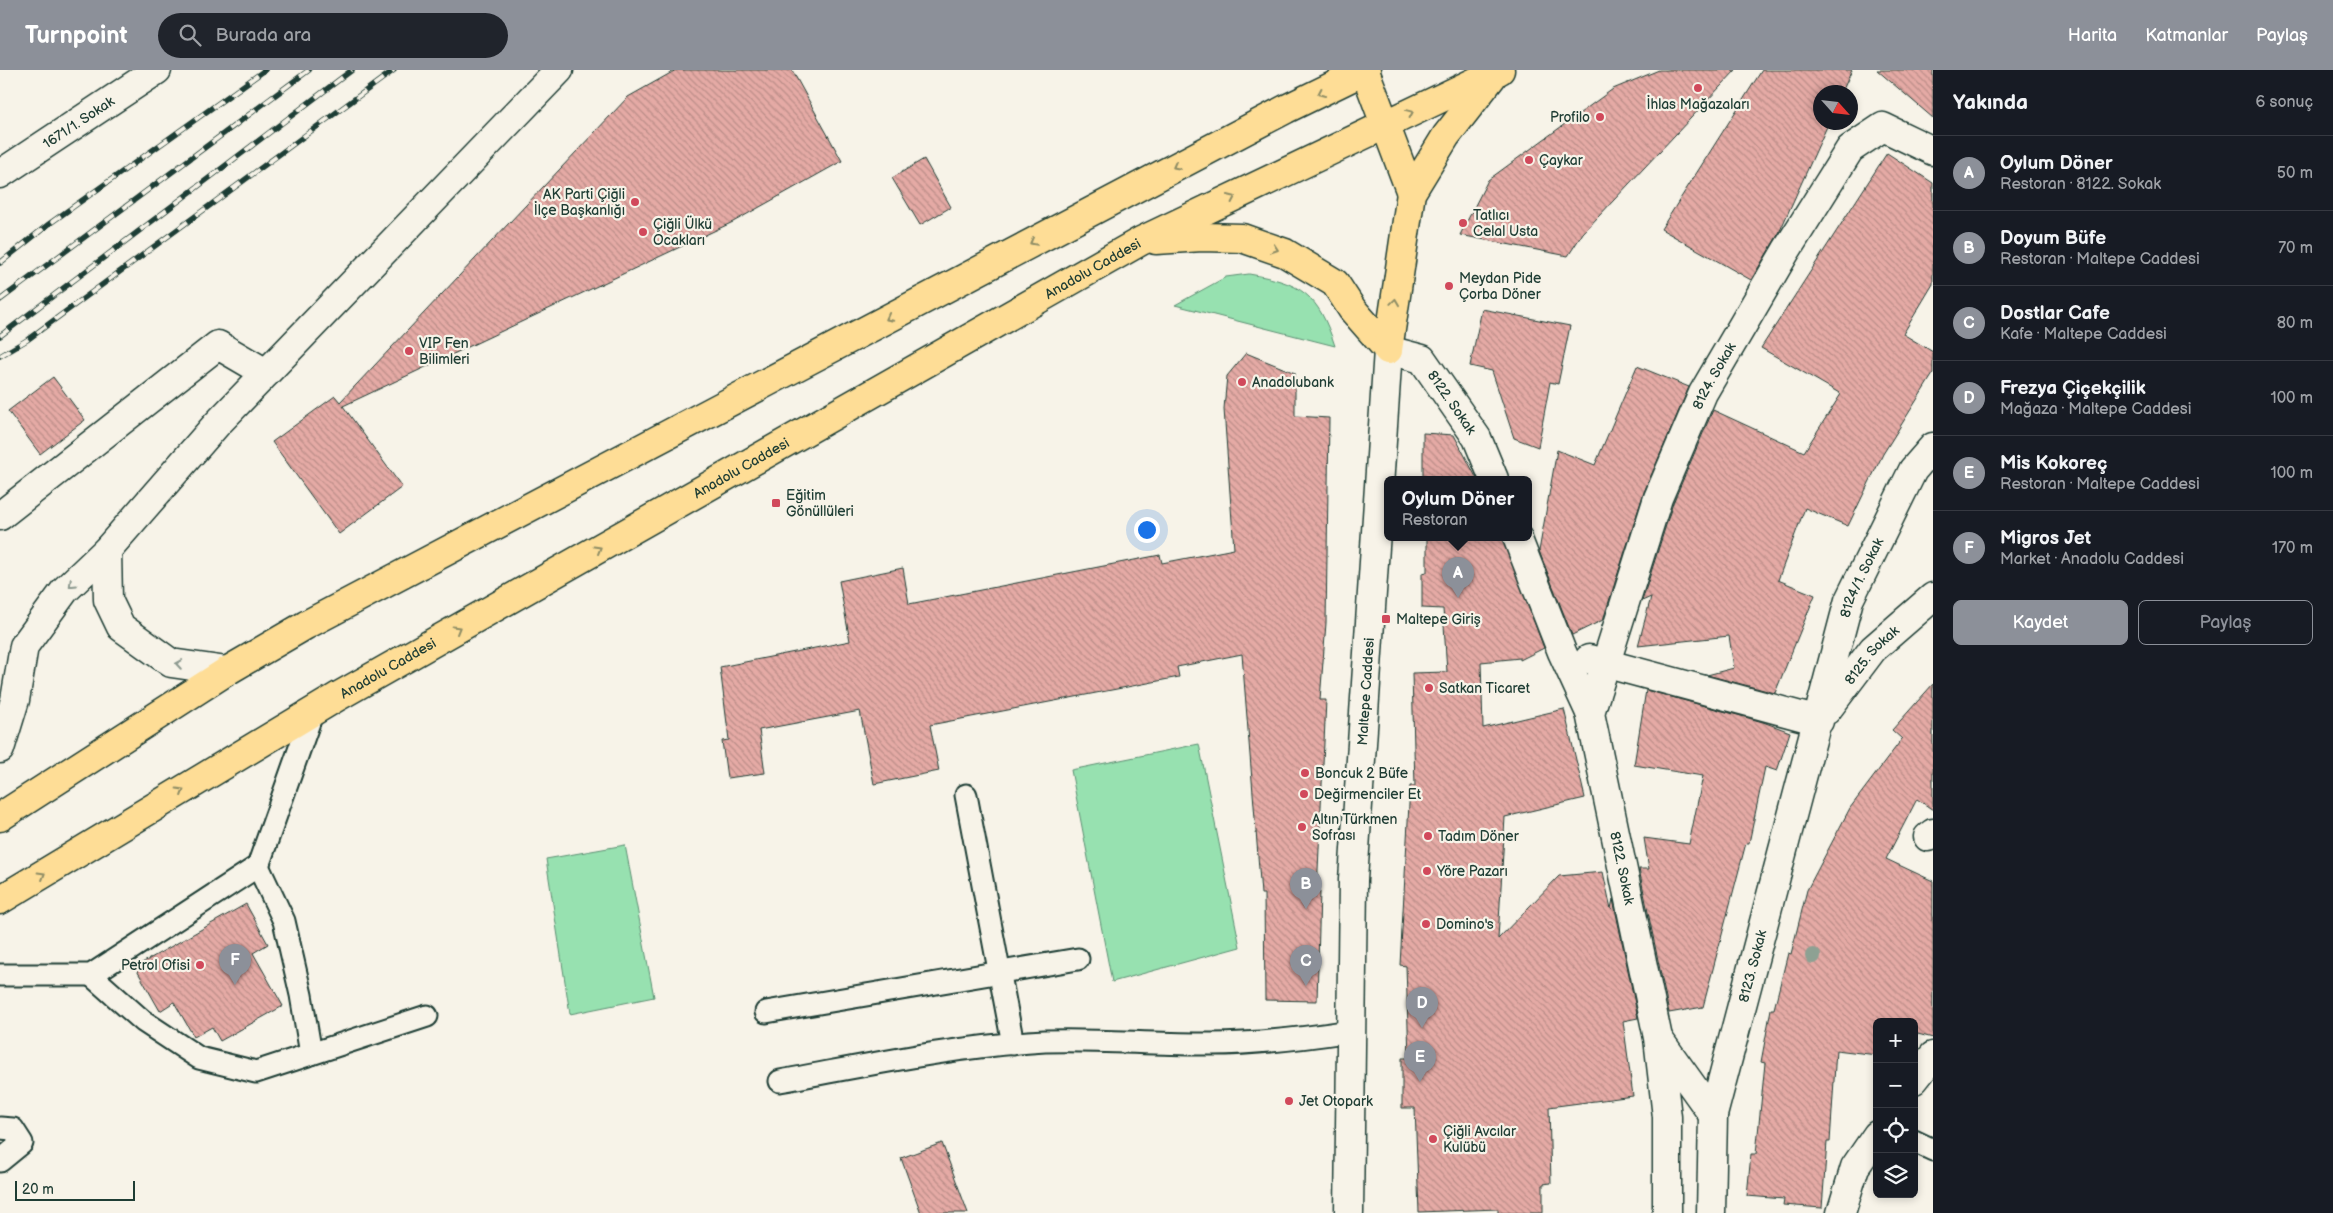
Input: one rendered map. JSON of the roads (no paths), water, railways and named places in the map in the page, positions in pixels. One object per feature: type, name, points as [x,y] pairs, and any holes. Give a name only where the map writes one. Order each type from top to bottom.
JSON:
[{"type":"highway","points":[[0,818],[227,671],[359,597],[1286,109],[1365,70],[1411,193]]},
{"type":"highway","points":[[1388,350],[1411,193],[1446,136],[1498,71]]},
{"type":"highway","name":"Anadolu Caddesi","points":[[0,900],[313,711],[1141,241],[1498,71]]},
{"type":"highway","points":[[1141,241],[1202,237],[1242,238],[1285,253],[1335,283],[1352,309],[1388,350]]},
{"type":"street","name":"1671/1. Sokak","points":[[0,174],[157,70]]},
{"type":"street","points":[[0,749],[15,700],[24,646],[65,590],[107,550],[216,425],[559,70]]},
{"type":"street","name":"8124. Sokak","points":[[1590,713],[1658,498],[1703,393],[1786,251],[1850,149],[1883,127],[1933,151]]},
{"type":"street","points":[[0,516],[218,345],[266,373]]},
{"type":"street","name":"8122. Sokak","points":[[1388,350],[1422,359],[1477,438],[1493,476]]},
{"type":"street","name":"Maltepe Caddesi","points":[[1349,1213],[1353,880],[1388,350]]},
{"type":"street","name":"8124/1. Sokak","points":[[1819,721],[1849,600],[1913,470],[1933,447]]},
{"type":"street","name":"8122. Sokak","points":[[1519,541],[1562,652],[1590,713],[1658,1038],[1667,1117],[1667,1213]]},
{"type":"street","points":[[107,550],[108,600],[121,627],[171,663],[227,671]]},
{"type":"street","name":"8125. Sokak","points":[[1819,721],[1873,649],[1933,597]]},
{"type":"street","points":[[1562,652],[1819,721]]},
{"type":"street","name":"8123. Sokak","points":[[1711,1213],[1713,1115],[1819,721]]},
{"type":"street","points":[[1658,1038],[1713,1115]]},
{"type":"street","points":[[1918,1075],[1933,1056]]},
{"type":"street","points":[[1840,1213],[1856,1167],[1873,1141]]},
{"type":"lane","points":[[0,975],[91,974],[258,866],[313,711]]},
{"type":"lane","points":[[966,795],[1013,1044]]},
{"type":"lane","points":[[258,866],[284,921],[301,995],[311,1054]]},
{"type":"lane","points":[[766,1012],[1078,960]]},
{"type":"lane","points":[[91,974],[143,1021],[199,1058],[256,1072],[427,1016]]},
{"type":"lane","points":[[780,1081],[934,1052],[1013,1044],[1107,1041],[1169,1044],[1247,1043],[1351,1031]]},
{"type":"lane","points":[[0,1128],[13,1129],[22,1143],[0,1161]]},
{"type":"lane","points":[[1918,1143],[1933,1150]]},
{"type":"railway","points":[[0,263],[49,224],[265,70]]},
{"type":"railway","points":[[0,300],[309,70]]},
{"type":"railway","points":[[0,336],[352,70]]},
{"type":"railway","points":[[0,356],[27,340],[394,70]]},
{"type":"place","name":"İhlas Mağazaları","points":[[1698,88]]},
{"type":"place","name":"Profilo","points":[[1600,117]]},
{"type":"place","name":"Çaykar","points":[[1529,160]]},
{"type":"place","name":"AK Parti Çiğli İlçe Başkanlığı","points":[[635,202]]},
{"type":"place","name":"Tatlıcı Celal Usta","points":[[1463,223]]},
{"type":"place","name":"Çiğli Ülkü Ocakları","points":[[643,232]]},
{"type":"place","name":"Meydan Pide Çorba Döner","points":[[1449,286]]},
{"type":"place","name":"VIP Fen Bilimleri","points":[[409,351]]},
{"type":"place","name":"Anadolubank","points":[[1242,382]]},
{"type":"place","name":"Eğitim Gönüllüleri","points":[[776,503]]},
{"type":"place","name":"Oylum Döner","points":[[1458,598]]},
{"type":"place","name":"Maltepe Giriş","points":[[1386,619]]},
{"type":"place","name":"Satkan Ticaret","points":[[1429,688]]},
{"type":"place","name":"Boncuk 2 Büfe","points":[[1305,773]]},
{"type":"place","name":"Değirmenciler Et","points":[[1304,794]]},
{"type":"place","name":"Altın Türkmen Sofrası","points":[[1302,827]]},
{"type":"place","name":"Tadım Döner","points":[[1428,836]]},
{"type":"place","name":"Yöre Pazarı","points":[[1427,871]]},
{"type":"place","name":"Doyum Büfe","points":[[1306,909]]},
{"type":"place","name":"Domino's","points":[[1426,924]]},
{"type":"place","name":"Petrol Ofisi","points":[[200,965]]},
{"type":"place","name":"Migros Jet","points":[[235,985]]},
{"type":"place","name":"Dostlar Cafe","points":[[1306,986]]},
{"type":"place","name":"Frezya Çiçekçilik","points":[[1422,1028]]},
{"type":"place","name":"Mis Kokoreç","points":[[1420,1082]]},
{"type":"place","name":"Jet Otopark","points":[[1289,1101]]},
{"type":"place","name":"Çiğli Avcılar Kulübü","points":[[1433,1139]]}]
